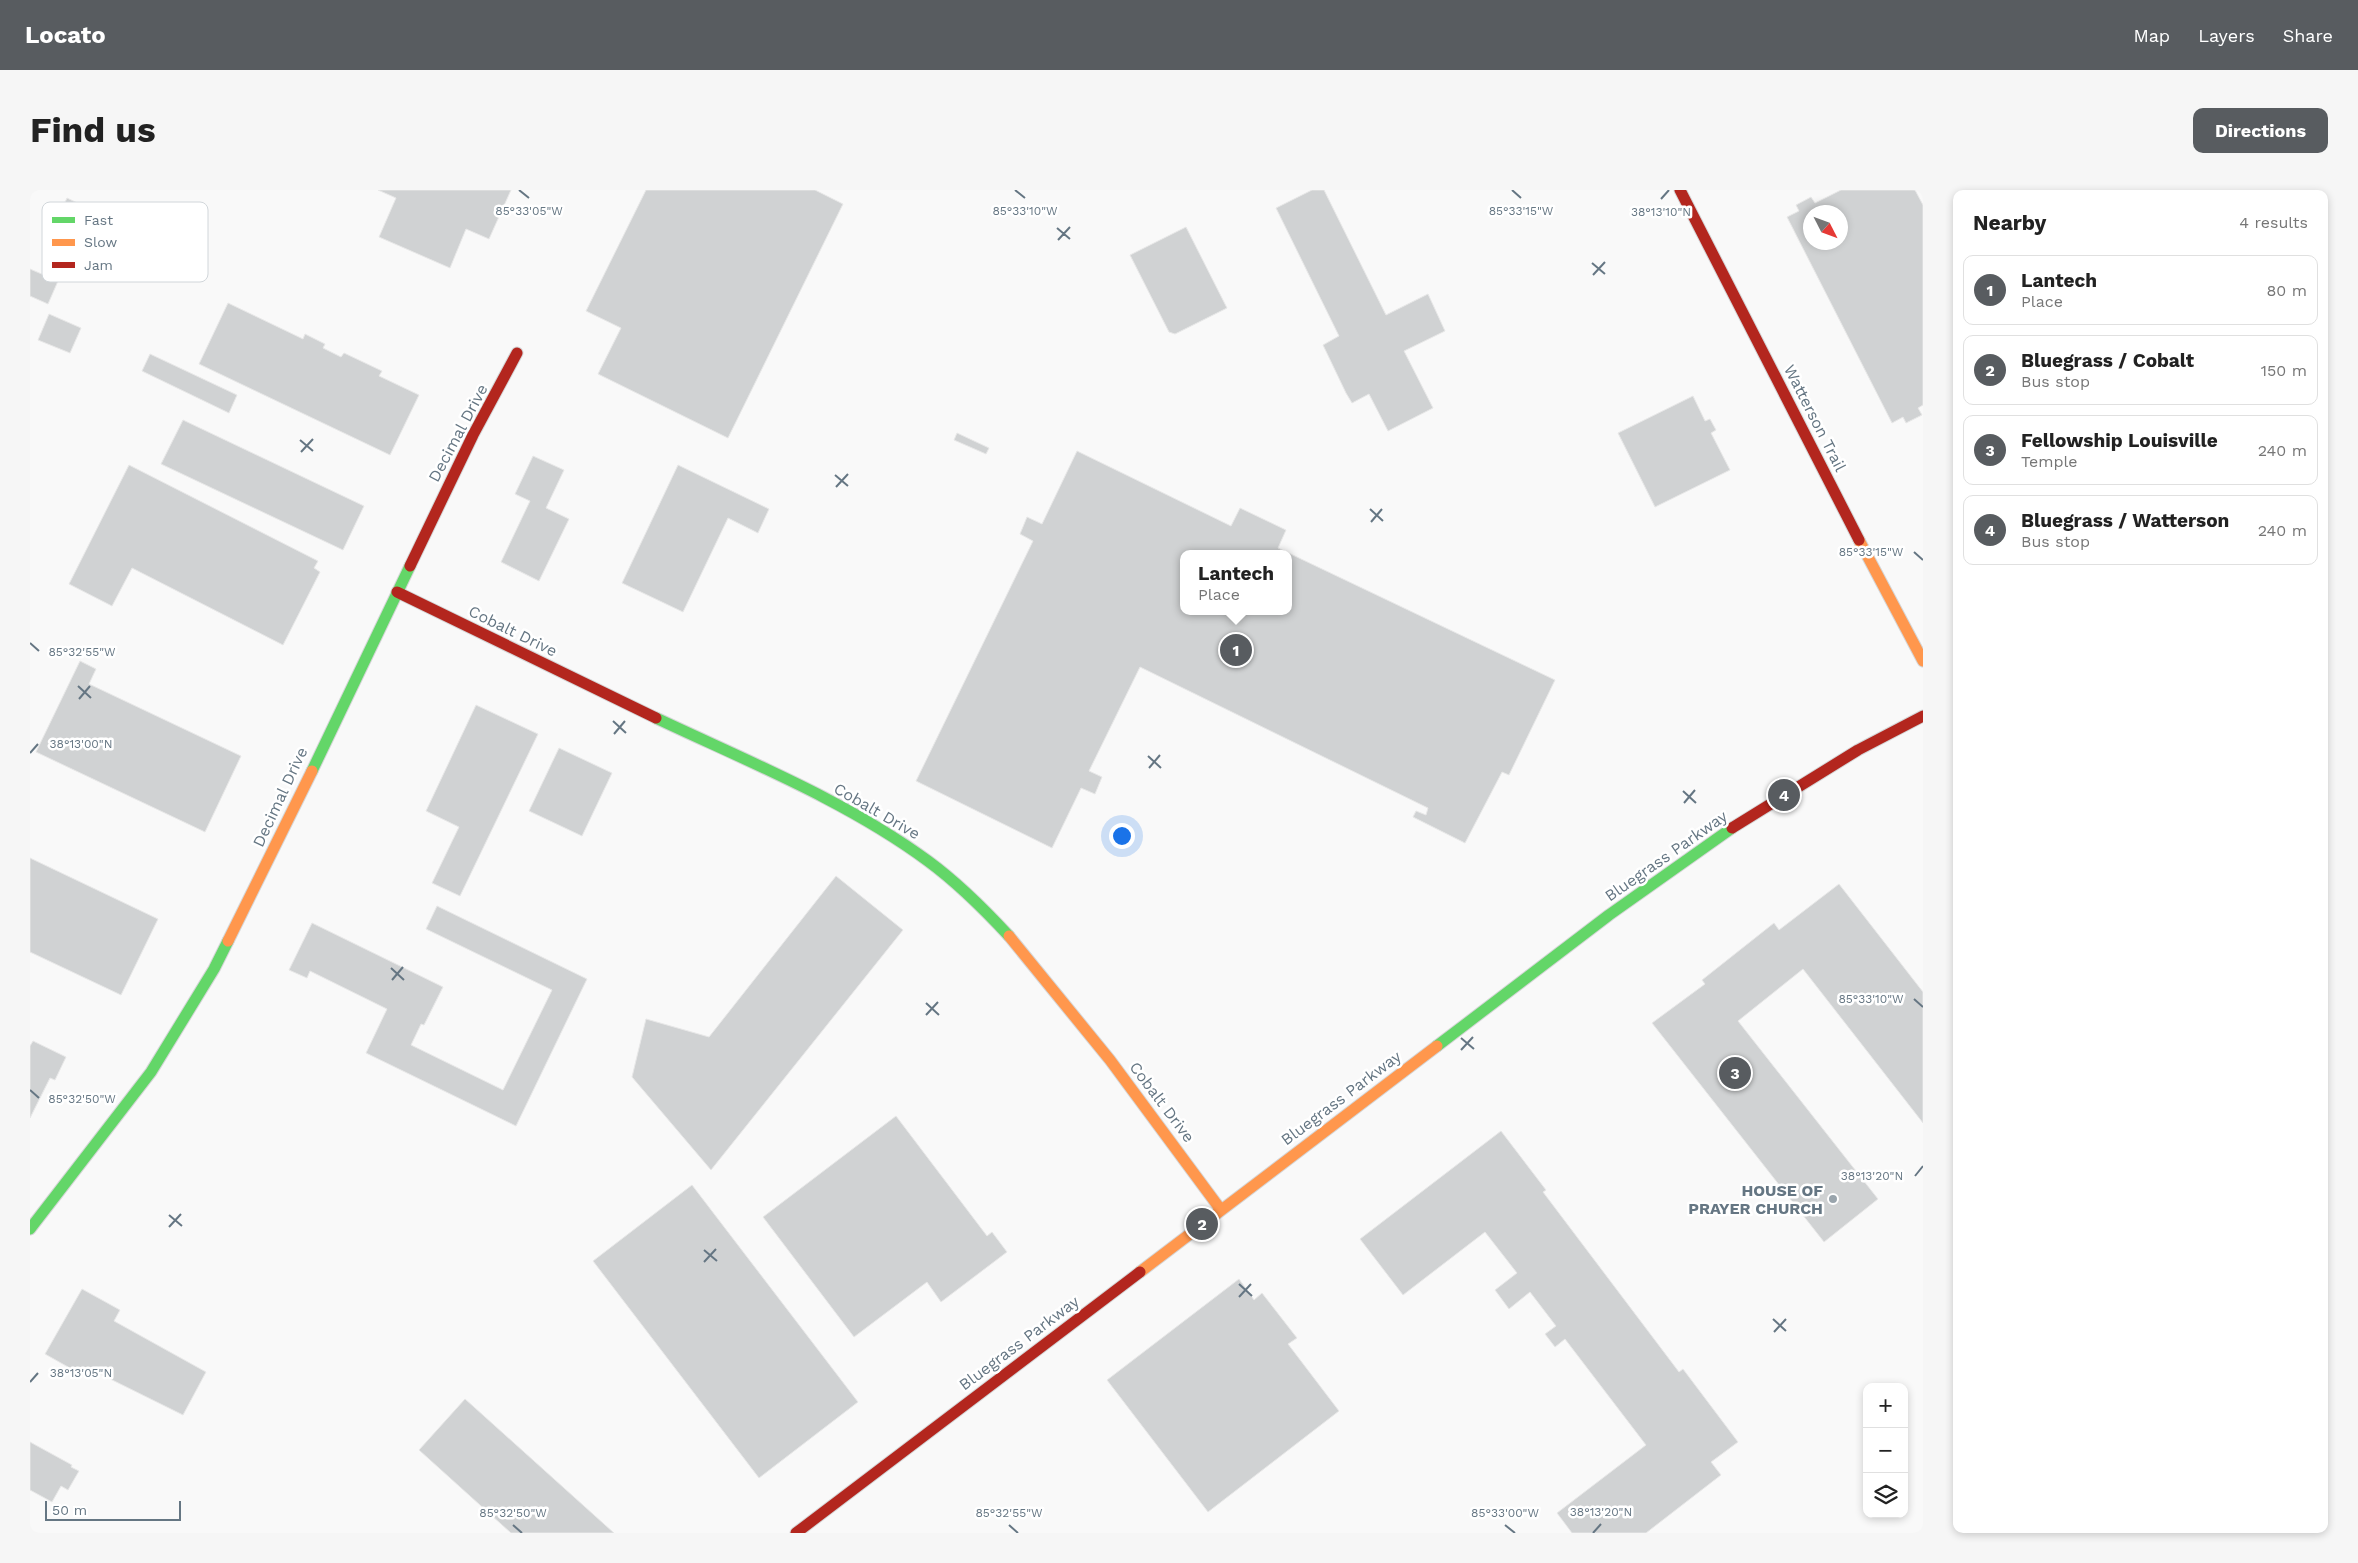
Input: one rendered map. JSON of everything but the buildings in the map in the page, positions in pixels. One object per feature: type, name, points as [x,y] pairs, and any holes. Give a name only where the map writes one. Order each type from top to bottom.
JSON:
[{"type":"street","name":"Watterson Trail","points":[[1680,190],[1848,519],[1923,661]]},
{"type":"street","name":"Decimal Drive","points":[[30,1229],[150,1072],[194,1004],[256,887],[473,435],[517,353]]},
{"type":"street","name":"Cobalt Drive","points":[[397,592],[841,807],[882,830],[941,870],[999,924],[1034,963],[1174,1145],[1221,1210]]},
{"type":"street","name":"Bluegrass Parkway","points":[[796,1533],[1535,970],[1667,873],[1784,795],[1894,730],[1923,716]]},
{"type":"traffic: fast","points":[[312,771],[410,566]]},
{"type":"traffic: fast","points":[[656,718],[796,783],[897,839],[950,878],[1009,936]]},
{"type":"traffic: fast","points":[[1437,1046],[1609,915],[1732,828]]},
{"type":"traffic: fast","points":[[30,1229],[151,1072],[214,969],[228,941]]},
{"type":"traffic: slow","points":[[1859,540],[1923,661]]},
{"type":"traffic: slow","points":[[228,941],[312,771]]},
{"type":"traffic: slow","points":[[1009,936],[1110,1060],[1221,1210]]},
{"type":"traffic: slow","points":[[1140,1272],[1437,1046]]},
{"type":"traffic: jam","points":[[1680,190],[1859,540]]},
{"type":"traffic: jam","points":[[410,566],[473,435],[517,353]]},
{"type":"traffic: jam","points":[[397,592],[656,718]]},
{"type":"traffic: jam","points":[[1732,828],[1858,750],[1923,716]]},
{"type":"traffic: jam","points":[[796,1533],[1140,1272]]},
{"type":"place","name":"Lantech","points":[[1236,650]]},
{"type":"place","name":"Bluegrass / Watterson","points":[[1784,795]]},
{"type":"place","name":"Fellowship Louisville","points":[[1735,1073]]},
{"type":"place","name":"HOUSE OF PRAYER CHURCH","points":[[1833,1199]]},
{"type":"place","name":"Bluegrass / Cobalt","points":[[1202,1224]]}]
